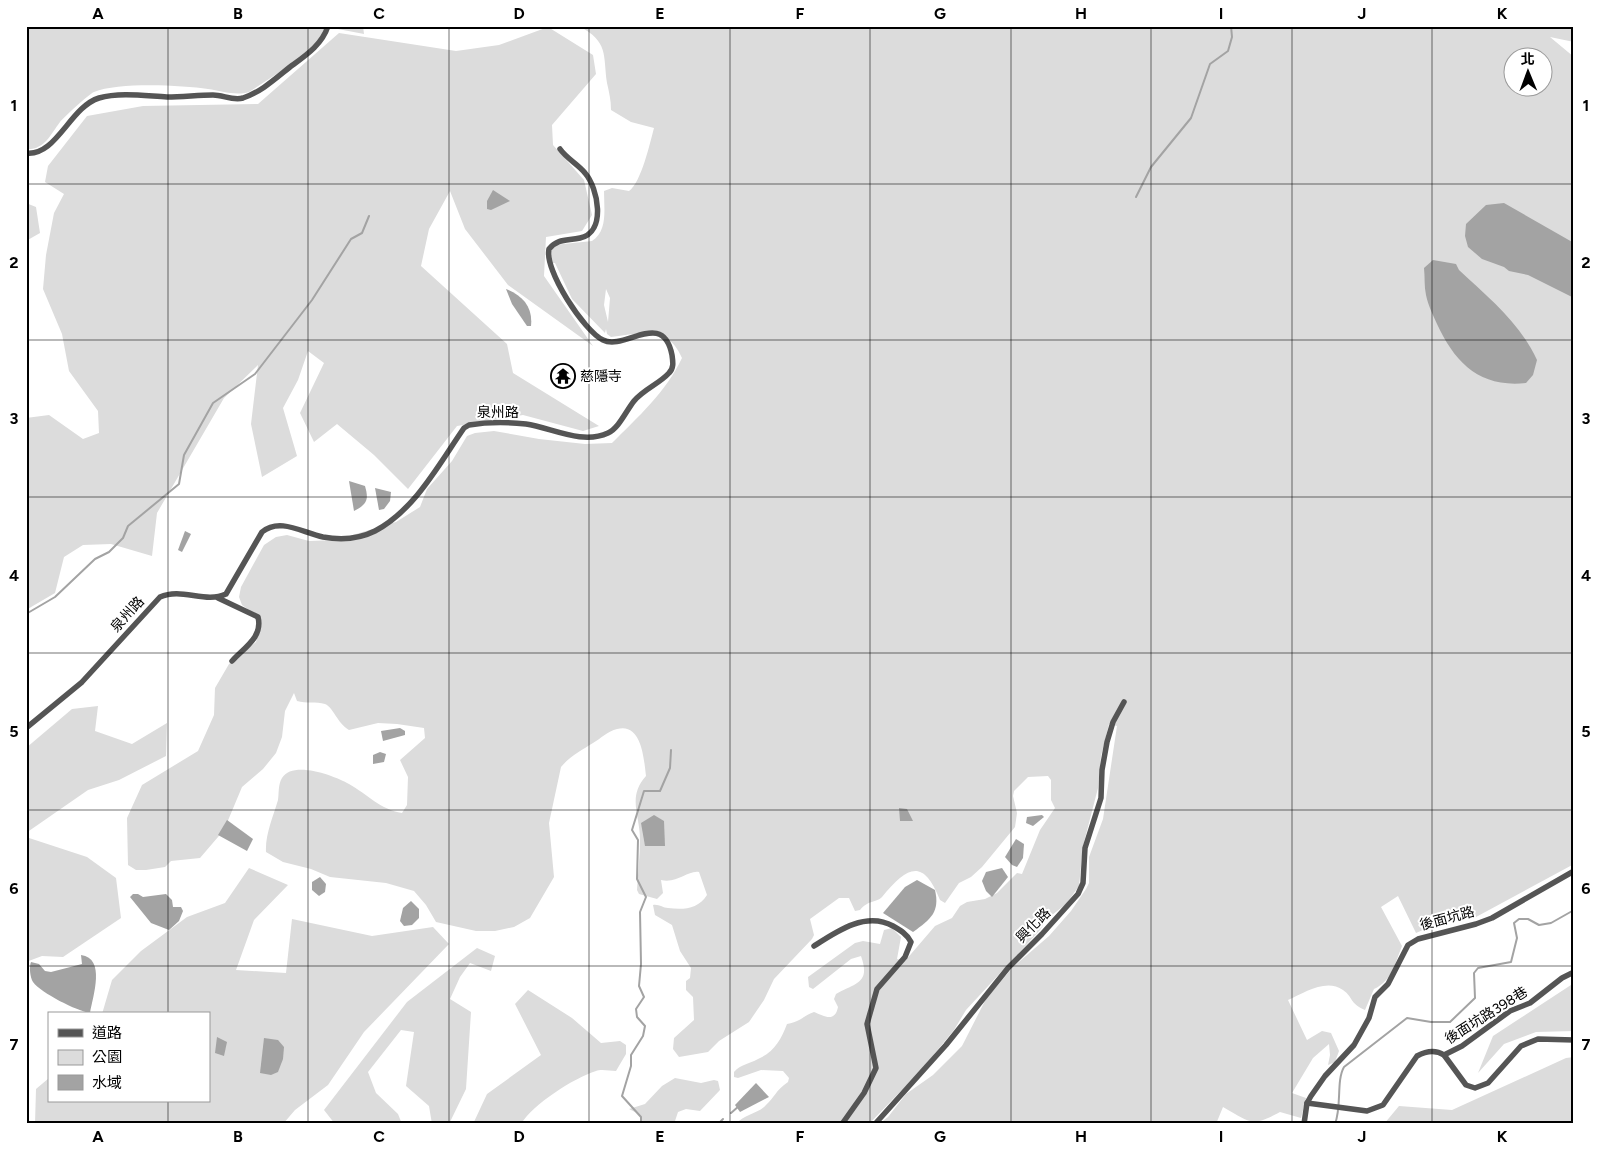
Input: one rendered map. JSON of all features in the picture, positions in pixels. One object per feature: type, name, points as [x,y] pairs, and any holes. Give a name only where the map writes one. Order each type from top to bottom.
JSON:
[{"type":"street","points":[[26,153],[32,154],[48,148],[62,128],[85,106],[99,98],[216,95],[240,99],[256,93],[312,49],[324,37],[328,26]]},
{"type":"street","name":"泉州路","points":[[26,728],[82,682],[160,597],[177,593],[218,598],[231,589],[262,532],[267,528],[284,525],[324,537],[351,538],[373,532],[387,524],[415,497],[464,428],[469,424],[524,424],[575,436],[596,437],[609,433],[644,391],[670,372],[673,361],[667,340],[650,333],[637,334],[616,342],[604,341],[585,324],[554,275],[548,256],[549,249],[553,243],[560,240],[581,238],[592,232],[599,216],[592,183],[585,173],[566,158],[560,149]]},
{"type":"street","points":[[218,598],[258,617],[261,627],[258,635],[232,660]]},
{"type":"street","name":"興化路","points":[[875,1124],[946,1045],[1008,968],[1078,894],[1083,883],[1085,848],[1101,798],[1102,770],[1107,742],[1113,722],[1124,702]]},
{"type":"street","name":"後面坑路","points":[[1304,1124],[1307,1104],[1325,1076],[1354,1045],[1369,1018],[1375,997],[1388,984],[1408,945],[1418,939],[1492,918],[1574,871]]},
{"type":"street","points":[[814,946],[845,926],[875,920],[886,922],[901,931],[911,942],[905,957],[877,989],[867,1024],[876,1068],[864,1093],[842,1124]]},
{"type":"street","name":"後面坑路398巷","points":[[1307,1104],[1367,1111],[1383,1105],[1417,1056],[1426,1051],[1438,1051],[1444,1055],[1462,1046],[1510,1011],[1530,1003],[1562,978],[1574,972]]},
{"type":"street","points":[[1444,1055],[1466,1085],[1475,1088],[1488,1083],[1521,1046],[1538,1039],[1574,1040]]},
{"type":"green space","points":[[26,26],[332,26],[318,47],[249,92],[234,93],[166,86],[133,86],[105,89],[94,92],[76,106],[60,122],[46,141],[33,149],[26,149]]},
{"type":"green space","points":[[339,26],[363,26],[364,34],[338,29]]},
{"type":"green space","points":[[579,26],[1574,26],[1574,42],[1550,37],[1574,57],[1574,864],[1476,917],[1439,923],[1416,933],[1398,896],[1381,907],[1402,946],[1392,971],[1380,986],[1374,989],[1365,1010],[1356,1005],[1343,990],[1329,986],[1315,988],[1288,1000],[1307,1040],[1322,1031],[1331,1033],[1339,1051],[1335,1062],[1328,1065],[1330,1055],[1329,1044],[1313,1058],[1292,1093],[1306,1098],[1301,1118],[1280,1112],[1263,1120],[1251,1121],[1223,1107],[1216,1124],[879,1124],[888,1117],[906,1094],[933,1075],[962,1046],[986,999],[1013,967],[1049,936],[1071,911],[1086,889],[1089,883],[1089,857],[1103,819],[1117,726],[1109,724],[1101,756],[1098,788],[1083,846],[1079,886],[1066,904],[1047,919],[1040,930],[966,1010],[954,1030],[922,1069],[869,1124],[736,1124],[743,1118],[763,1108],[780,1088],[788,1082],[789,1078],[783,1071],[761,1070],[738,1078],[734,1077],[734,1072],[773,1049],[787,1024],[814,1012],[832,1017],[837,1012],[838,1007],[834,999],[836,994],[855,985],[862,977],[864,965],[861,956],[851,959],[813,989],[809,987],[808,977],[855,943],[863,941],[880,944],[884,930],[892,928],[901,937],[897,959],[905,961],[935,926],[952,918],[960,906],[967,902],[985,899],[997,893],[1017,873],[1022,874],[1040,830],[1055,808],[1051,800],[1051,780],[1048,776],[1028,777],[1014,791],[1013,796],[1017,813],[1015,827],[982,867],[971,877],[959,883],[945,903],[940,900],[934,886],[927,877],[921,872],[914,871],[907,873],[899,879],[880,899],[866,904],[860,910],[855,911],[849,898],[839,898],[810,919],[814,935],[812,939],[774,979],[764,1000],[749,1022],[719,1041],[708,1052],[679,1057],[673,1049],[674,1038],[694,1020],[693,997],[686,990],[686,981],[690,978],[691,968],[680,951],[672,925],[655,915],[653,905],[666,908],[690,908],[703,900],[707,895],[699,872],[677,879],[661,880],[663,893],[657,899],[639,894],[637,890],[640,839],[636,799],[640,784],[646,776],[643,752],[637,737],[632,731],[625,728],[607,733],[572,756],[561,767],[549,823],[554,877],[530,918],[514,927],[495,931],[476,931],[436,922],[426,905],[414,891],[386,883],[330,877],[311,869],[283,862],[266,852],[268,833],[278,800],[280,783],[287,773],[295,770],[304,770],[334,777],[349,784],[387,809],[402,813],[407,805],[408,777],[400,760],[425,738],[424,728],[397,724],[378,723],[349,730],[341,724],[328,706],[322,703],[297,701],[294,693],[285,711],[282,737],[276,753],[263,769],[242,787],[224,830],[200,858],[171,861],[165,867],[146,870],[136,870],[128,865],[127,818],[142,785],[198,751],[214,715],[215,688],[229,664],[256,642],[261,624],[257,616],[242,605],[239,597],[241,587],[264,545],[276,537],[287,535],[309,541],[336,540],[396,522],[420,507],[427,489],[452,461],[467,436],[475,433],[494,431],[539,439],[585,444],[612,443],[651,404],[668,382],[682,358],[676,347],[662,336],[643,333],[611,337],[607,334],[606,329],[605,333],[572,299],[555,263],[551,263],[551,251],[554,245],[592,241],[601,232],[604,219],[604,191],[612,188],[629,191],[633,187],[644,162],[654,128],[631,122],[611,110],[603,50],[595,38]],"holes":[[[606,289],[610,298],[608,322],[604,305]]]},
{"type":"green space","points":[[548,27],[593,55],[596,74],[552,125],[553,145],[584,180],[592,215],[582,231],[546,237],[544,276],[593,346],[508,285],[465,229],[450,191],[429,229],[421,266],[507,344],[513,373],[599,426],[583,431],[523,415],[457,426],[408,489],[374,455],[337,424],[314,442],[300,413],[324,363],[308,351],[298,380],[283,408],[297,456],[262,477],[251,424],[258,365],[224,398],[157,513],[152,556],[111,544],[83,545],[64,557],[55,593],[26,610],[26,418],[49,415],[83,439],[99,433],[98,411],[69,371],[62,334],[43,289],[46,255],[54,213],[64,194],[45,182],[48,166],[87,116],[143,106],[258,104],[339,33],[456,51],[499,45]]},
{"type":"green space","points":[[26,203],[36,207],[40,233],[26,241]]},
{"type":"green space","points":[[98,706],[95,731],[132,744],[167,723],[166,756],[119,780],[88,790],[26,833],[26,748],[72,709]]},
{"type":"green space","points":[[26,837],[87,857],[116,878],[121,918],[63,957],[42,956],[26,962]]},
{"type":"green space","points":[[249,868],[288,885],[254,920],[236,970],[286,973],[292,919],[372,936],[433,927],[449,944],[364,1032],[328,1085],[295,1110],[283,1124],[35,1124],[36,1089],[48,1079],[48,1102],[210,1102],[210,1012],[103,1012],[112,980],[141,951],[187,917],[225,903]]},
{"type":"green space","points":[[477,948],[495,956],[491,971],[470,963],[460,977],[450,999],[471,1012],[466,1089],[449,1124],[432,1124],[429,1106],[406,1086],[414,1032],[401,1030],[368,1072],[376,1093],[398,1114],[402,1124],[335,1124],[324,1110],[407,1002]]},
{"type":"green space","points":[[1574,983],[1574,1031],[1536,1032],[1504,1044],[1478,1073],[1493,1036]]},
{"type":"green space","points":[[528,990],[572,1018],[601,1043],[620,1041],[626,1045],[626,1054],[616,1071],[598,1070],[577,1079],[544,1100],[521,1124],[473,1124],[487,1094],[541,1055],[515,1004]]},
{"type":"green space","points":[[1574,1057],[1574,1124],[1384,1124],[1399,1106],[1452,1110],[1566,1058]]},
{"type":"green space","points":[[675,1078],[701,1083],[718,1081],[720,1090],[700,1111],[686,1109],[678,1112],[674,1124],[642,1124],[639,1114],[629,1109],[645,1104],[662,1086]]},
{"type":"water","points":[[493,190],[510,201],[491,210],[487,209],[487,201]]},
{"type":"water","points":[[1504,203],[1574,243],[1574,298],[1528,275],[1509,271],[1504,267],[1482,259],[1468,247],[1465,236],[1466,224],[1486,205]]},
{"type":"water","points":[[1433,260],[1456,264],[1459,270],[1503,312],[1522,334],[1537,360],[1533,375],[1526,383],[1510,384],[1482,377],[1461,361],[1452,350],[1437,324],[1426,295],[1424,268]]},
{"type":"water","points":[[506,289],[526,303],[530,313],[531,326],[527,326],[512,304]]},
{"type":"water","points":[[349,481],[365,486],[366,491],[366,501],[354,511]]},
{"type":"water","points":[[375,488],[391,492],[390,501],[384,509],[379,510]]},
{"type":"water","points":[[185,531],[191,534],[182,552],[178,550]]},
{"type":"water","points":[[400,728],[405,731],[405,735],[383,741],[381,731]]},
{"type":"water","points":[[380,752],[386,754],[384,762],[373,764],[373,755]]},
{"type":"water","points":[[899,808],[907,809],[913,821],[900,821]]},
{"type":"water","points":[[654,815],[664,821],[665,846],[645,846],[641,823]]},
{"type":"water","points":[[1042,815],[1044,817],[1033,826],[1026,823],[1027,817]]},
{"type":"water","points":[[227,820],[253,839],[247,851],[218,835]]},
{"type":"water","points":[[1016,839],[1024,844],[1023,858],[1017,867],[1012,865],[1005,857]]},
{"type":"water","points":[[1002,868],[1008,877],[992,897],[986,891],[982,881],[986,872]]},
{"type":"water","points":[[320,877],[326,884],[325,892],[319,896],[312,890],[312,882]]},
{"type":"water","points":[[917,880],[935,890],[936,904],[935,910],[929,919],[913,932],[883,913],[905,887]]},
{"type":"water","points":[[133,894],[143,897],[166,894],[172,900],[173,907],[181,907],[183,911],[179,921],[169,930],[151,923],[130,897]]},
{"type":"water","points":[[411,901],[419,909],[419,918],[412,925],[404,926],[400,921],[403,908]]},
{"type":"water","points":[[81,955],[89,958],[96,970],[90,1012],[84,1012],[68,1005],[43,991],[33,982],[31,962],[39,964],[45,971],[51,972],[82,964]]},
{"type":"water","points":[[217,1037],[227,1042],[224,1056],[215,1053]]},
{"type":"water","points":[[264,1038],[278,1040],[284,1047],[283,1059],[278,1072],[271,1075],[260,1073]]},
{"type":"water","points":[[756,1083],[769,1097],[740,1112],[735,1105]]},
{"type":"waterway","points":[[1136,197],[1151,167],[1191,118],[1210,64],[1228,51],[1232,37],[1231,26]]},
{"type":"waterway","points":[[26,614],[55,597],[95,559],[109,552],[123,538],[128,526],[179,484],[184,455],[213,403],[255,374],[312,300],[351,239],[362,233],[369,216]]},
{"type":"waterway","points":[[641,1124],[641,1117],[622,1096],[631,1066],[631,1055],[643,1036],[645,1026],[637,1017],[636,1009],[644,997],[639,986],[641,964],[640,912],[646,897],[637,879],[638,840],[632,830],[644,791],[660,791],[670,768],[671,750]]},
{"type":"waterway","points":[[1335,1124],[1340,1079],[1344,1067],[1407,1018],[1431,1022],[1450,1022],[1475,998],[1474,973],[1478,968],[1511,962],[1517,938],[1514,923],[1519,919],[1528,919],[1539,925],[1551,923],[1574,910]]},
{"type":"waterway","points":[[731,1113],[739,1106]]},
{"type":"waterway","points":[[718,1124],[723,1119]]},
{"type":"place","name":"慈隱寺","points":[[563,376]]}]
